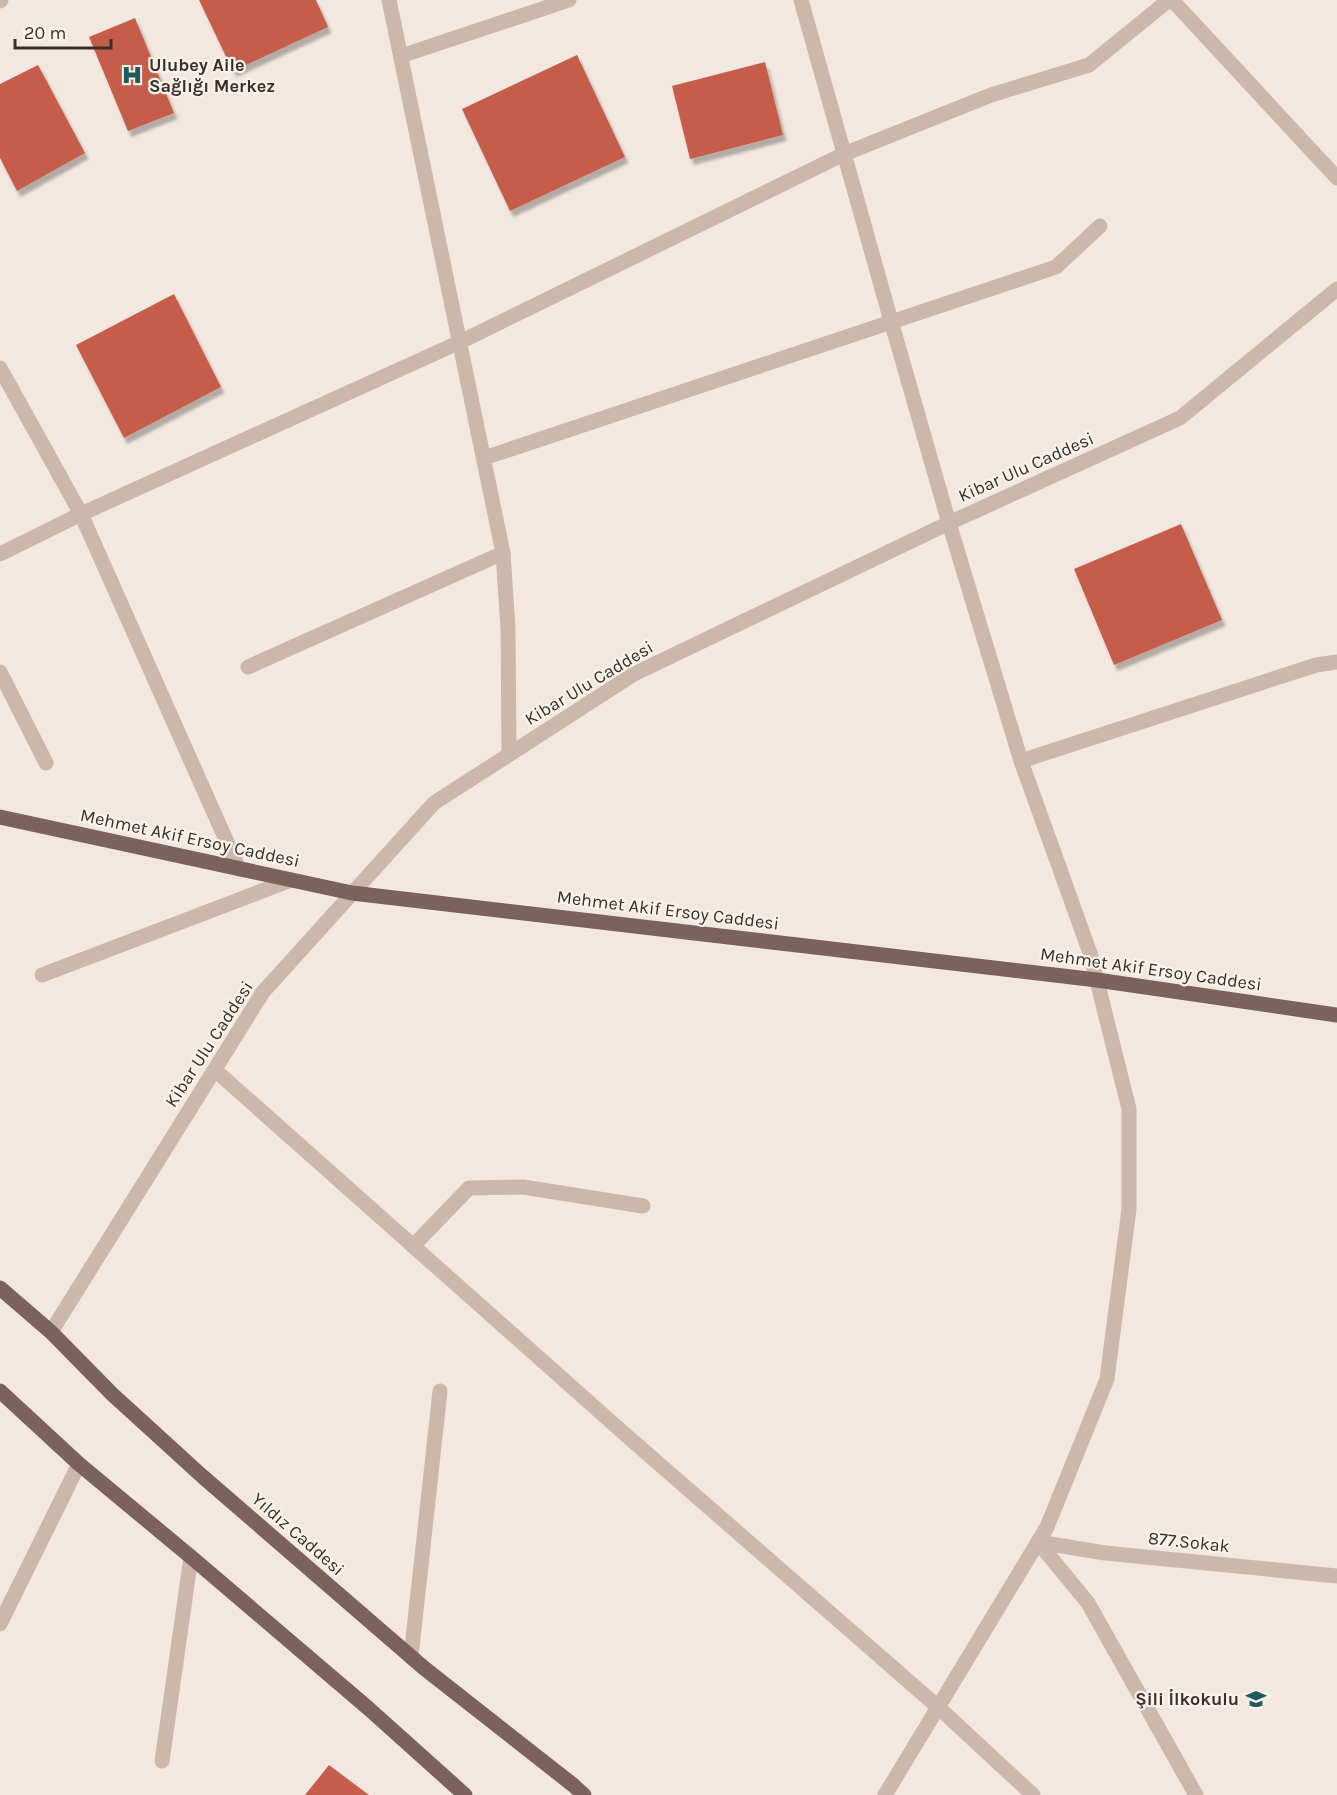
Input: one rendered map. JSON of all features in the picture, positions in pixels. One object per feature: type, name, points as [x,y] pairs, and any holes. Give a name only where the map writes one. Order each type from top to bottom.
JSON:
[{"type":"main road","name":"Mehmet Akif Ersoy Caddesi","points":[[0,817],[352,893],[1097,980],[1337,1016]]},
{"type":"main road","name":"Yıldız Caddesi","points":[[0,1288],[51,1332],[112,1395],[202,1476],[411,1657],[584,1795]]},
{"type":"main road","points":[[0,1391],[79,1464],[368,1708],[465,1795]]},
{"type":"street","points":[[389,0],[503,553],[508,628],[509,754]]},
{"type":"street","points":[[401,56],[569,0]]},
{"type":"street","points":[[801,0],[949,523],[1021,761],[1090,953],[1129,1109],[1129,1209],[1107,1379],[1047,1527],[885,1795]]},
{"type":"street","points":[[0,554],[81,514],[460,342],[844,154],[991,95],[1089,65],[1170,0],[1337,178]]},
{"type":"street","points":[[484,458],[1056,267],[1100,226]]},
{"type":"street","name":"Kibar Ulu Caddesi","points":[[51,1332],[263,992],[434,803],[634,674],[949,523],[1180,418],[1337,289]]},
{"type":"street","points":[[0,368],[81,514],[239,869]]},
{"type":"street","points":[[248,667],[503,553]]},
{"type":"street","points":[[1021,761],[1316,665],[1337,662]]},
{"type":"street","points":[[0,672],[46,763]]},
{"type":"street","points":[[42,975],[291,880]]},
{"type":"street","points":[[215,1070],[636,1444],[938,1707],[1033,1795]]},
{"type":"street","points":[[413,1246],[469,1188],[523,1187],[642,1206]]},
{"type":"street","points":[[411,1657],[440,1391]]},
{"type":"street","points":[[0,1624],[79,1464]]},
{"type":"street","points":[[1038,1542],[1088,1604],[1196,1795]]},
{"type":"street","name":"877.Sokak","points":[[1038,1542],[1105,1553],[1337,1576]]},
{"type":"street","points":[[162,1761],[191,1557]]},
{"type":"building","points":[[199,0],[316,0],[328,27],[233,71]]},
{"type":"building","name":"Ulubey Aile Sağlığı Merkez","points":[[135,18],[174,113],[128,131],[89,37]]},
{"type":"building","points":[[577,55],[625,157],[510,211],[462,109]]},
{"type":"building","points":[[765,62],[783,135],[690,159],[672,86]]},
{"type":"building","points":[[38,65],[85,153],[17,191],[0,158],[0,84]]},
{"type":"building","points":[[174,294],[221,387],[124,438],[76,345]]},
{"type":"building","points":[[1181,524],[1222,620],[1114,665],[1074,569]]},
{"type":"building","points":[[329,1765],[369,1795],[305,1795]]},
{"type":"place","name":"Ulubey Aile Sağlığı Merkez","points":[[132,75]]},
{"type":"place","name":"Şili İlkokulu","points":[[1256,1699]]}]
